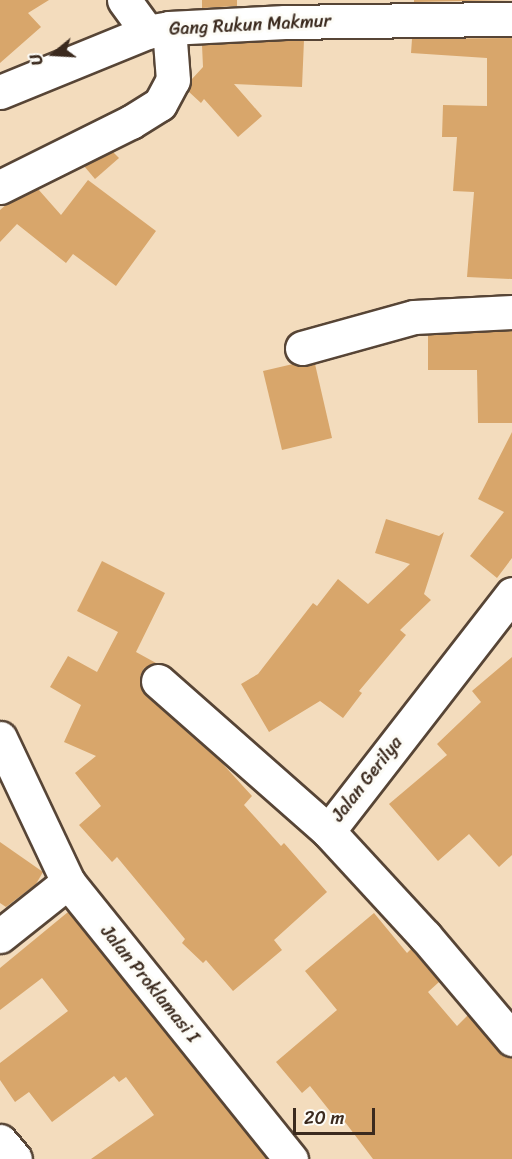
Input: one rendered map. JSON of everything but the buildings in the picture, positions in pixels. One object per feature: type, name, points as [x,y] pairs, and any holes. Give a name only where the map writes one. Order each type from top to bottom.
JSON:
[{"type":"street","points":[[0,187],[131,122],[160,104],[173,80],[158,30],[124,0]]},
{"type":"street","name":"Gang Rukun Makmur","points":[[0,92],[158,30],[287,11],[512,19]]},
{"type":"street","points":[[302,348],[414,317],[512,312]]},
{"type":"street","name":"Jalan Gerilya","points":[[512,594],[328,831],[425,936],[512,1039]]},
{"type":"street","points":[[158,681],[328,831]]},
{"type":"street","name":"Jalan Proklamasi I","points":[[0,738],[14,793],[68,882],[291,1159]]},
{"type":"street","points":[[0,936],[68,882]]},
{"type":"street","points":[[0,1142],[15,1159]]}]
